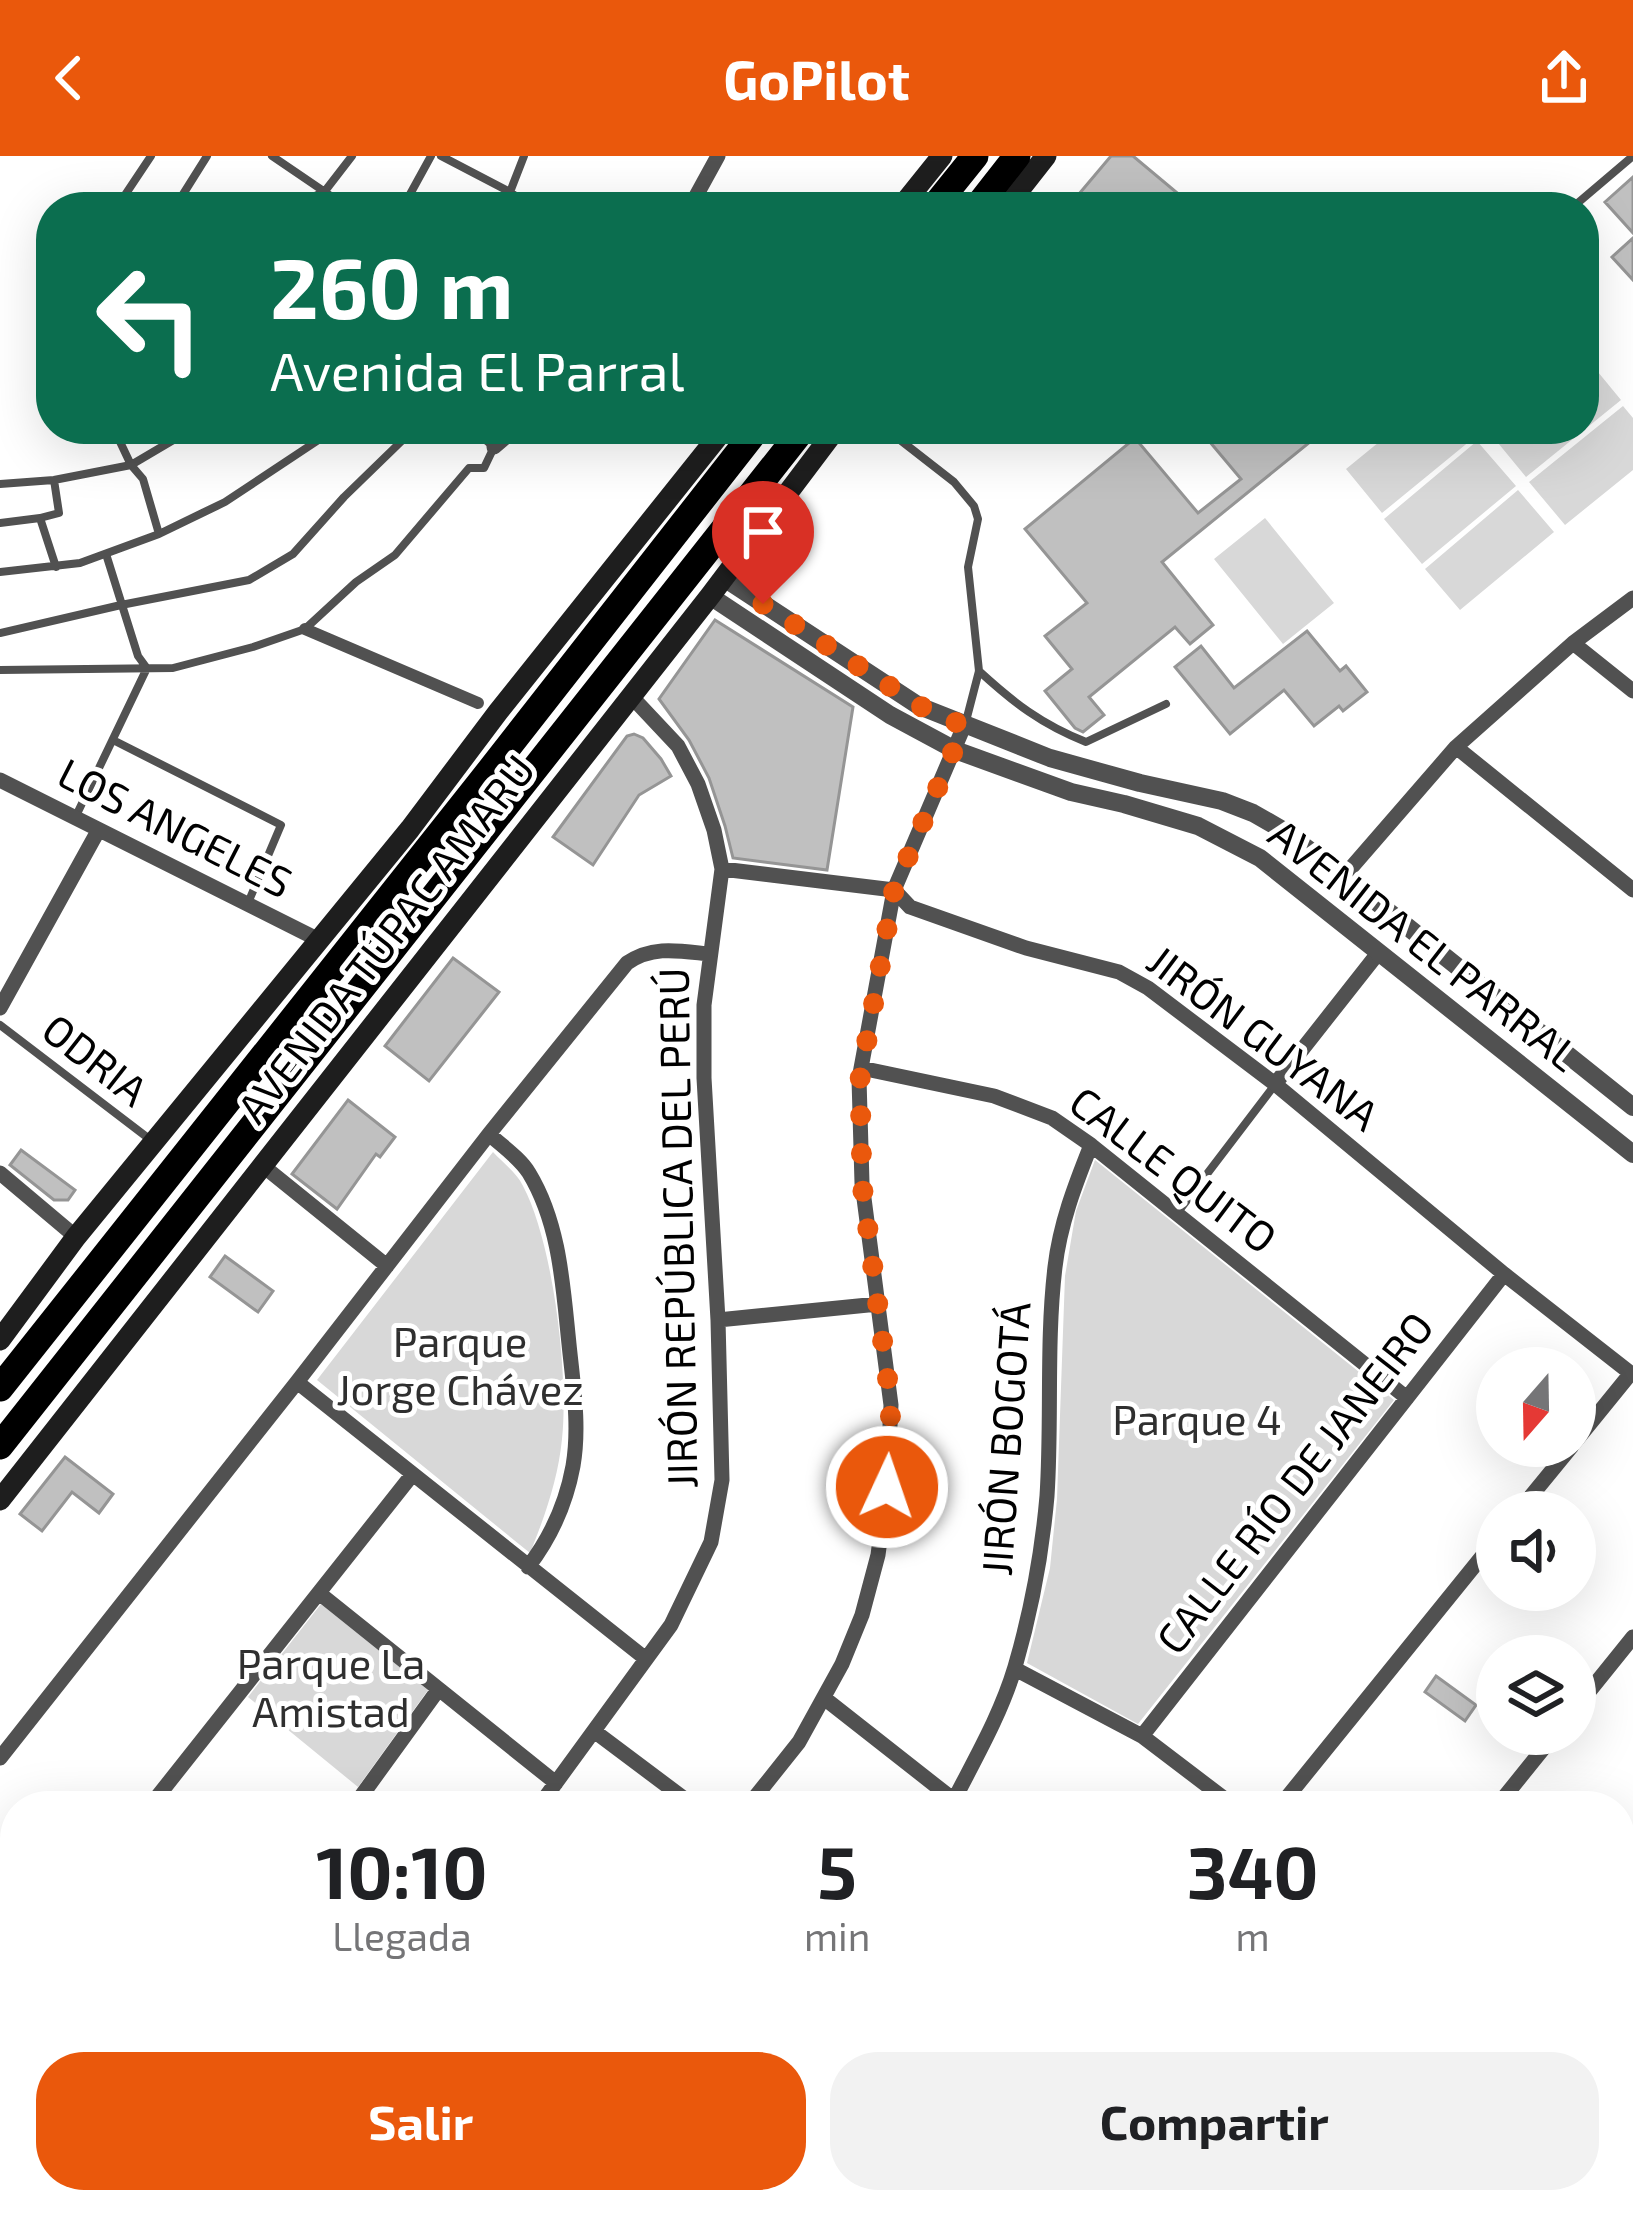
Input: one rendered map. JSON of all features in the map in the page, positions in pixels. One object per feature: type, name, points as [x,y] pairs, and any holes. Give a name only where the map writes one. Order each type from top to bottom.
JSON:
[{"type":"highway","points":[[946,192],[974,156]]},
{"type":"highway","points":[[989,192],[1017,156]]},
{"type":"highway","name":"AVENIDA TÚPAC AMARU","points":[[0,1388],[745,444]]},
{"type":"highway","name":"AVENIDA TÚPAC AMARU","points":[[0,1446],[791,444]]},
{"type":"main road","points":[[913,192],[942,156]]},
{"type":"main road","points":[[1018,192],[1046,156]]},
{"type":"main road","name":"AVENIDA TÚPAC AMARU","points":[[0,1340],[76,1237],[410,830],[712,444]]},
{"type":"main road","name":"AVENIDA TÚPAC AMARU","points":[[0,1500],[825,444]]},
{"type":"street","points":[[698,192],[718,156]]},
{"type":"street","points":[[494,447],[498,444]]},
{"type":"street","name":"AVENIDA EL PARRAL","points":[[717,587],[920,706],[964,726],[1050,758],[1253,813],[1344,876],[1633,1107]]},
{"type":"street","name":"AVENIDA EL PARRAL","points":[[717,587],[890,715],[955,750],[1071,792],[1168,816],[1260,858],[1633,1154]]},
{"type":"street","points":[[1344,876],[1456,747],[1633,598]]},
{"type":"street","points":[[305,629],[478,703]]},
{"type":"street","points":[[1574,643],[1633,691]]},
{"type":"street","name":"JIRÓN REPÚBLICA DEL PERÚ","points":[[550,1791],[671,1625],[710,1542],[722,1480],[704,1005],[722,869],[698,784],[678,746],[631,696]]},
{"type":"street","points":[[760,1791],[799,1742],[842,1664],[862,1615],[878,1555],[891,1405],[862,1184],[861,1068],[894,890],[964,726]]},
{"type":"street","points":[[1456,747],[1633,890]]},
{"type":"street","name":"LOS ANGELES","points":[[0,780],[317,940]]},
{"type":"street","points":[[0,1008],[98,831]]},
{"type":"street","name":"JIRÓN GUYANA","points":[[722,869],[894,890],[910,907],[1026,948],[1119,972],[1174,1006],[1275,1084],[1632,1374]]},
{"type":"street","points":[[0,1758],[627,964],[640,954],[668,949],[709,954]]},
{"type":"street","points":[[1275,1084],[1379,952]]},
{"type":"street","name":"CALLE QUITO","points":[[861,1068],[994,1096],[1052,1118],[1407,1398]]},
{"type":"street","points":[[489,1134],[527,1169],[546,1209],[560,1259],[571,1358],[573,1463],[548,1541],[528,1567]]},
{"type":"street","name":"JIRÓN BOGOTÁ","points":[[963,1791],[1015,1669],[1038,1567],[1047,1497],[1055,1264],[1068,1203],[1091,1145]]},
{"type":"street","points":[[262,1166],[387,1266]]},
{"type":"street","points":[[0,1173],[76,1237]]},
{"type":"street","name":"CALLE RÍO DE JANEIRO","points":[[1142,1736],[1504,1274]]},
{"type":"street","points":[[718,1320],[878,1304]]},
{"type":"street","points":[[1596,1417],[1632,1374]]},
{"type":"street","points":[[297,1382],[646,1659]]},
{"type":"street","points":[[1535,1491],[1555,1467]]},
{"type":"street","points":[[162,1791],[412,1475]]},
{"type":"street","points":[[1292,1791],[1476,1564]]},
{"type":"street","points":[[319,1593],[556,1783]]},
{"type":"street","points":[[1596,1683],[1633,1637]]},
{"type":"street","points":[[1015,1669],[1142,1736],[1214,1791]]},
{"type":"street","points":[[365,1791],[438,1690]]},
{"type":"street","points":[[824,1698],[943,1791]]},
{"type":"street","points":[[594,1731],[674,1791]]},
{"type":"street","points":[[1509,1791],[1538,1755]]},
{"type":"lane","points":[[127,192],[151,156]]},
{"type":"lane","points":[[184,192],[207,156]]},
{"type":"lane","points":[[272,156],[325,191],[352,156]]},
{"type":"lane","points":[[411,192],[431,156]]},
{"type":"lane","points":[[441,156],[510,192],[524,156]]},
{"type":"lane","points":[[1591,192],[1633,156]]},
{"type":"lane","points":[[121,444],[142,479],[158,534]]},
{"type":"lane","points":[[0,484],[54,480],[131,465],[167,444]]},
{"type":"lane","points":[[0,572],[56,567],[158,534],[225,502],[316,444]]},
{"type":"lane","points":[[0,633],[249,580],[293,554],[399,444]]},
{"type":"lane","points":[[0,670],[172,668],[305,629],[356,582],[395,555],[469,468],[482,470],[494,447],[490,444]]},
{"type":"lane","points":[[905,444],[954,482],[974,506],[978,519],[968,567],[979,671],[964,726]]},
{"type":"lane","points":[[0,523],[59,513],[54,480]]},
{"type":"lane","points":[[40,518],[56,567]]},
{"type":"lane","points":[[106,554],[138,656],[147,668]]},
{"type":"lane","points":[[75,819],[147,668]]},
{"type":"lane","points":[[979,671],[1018,707],[1086,742],[1166,704]]},
{"type":"lane","points":[[112,740],[281,825],[247,904]]},
{"type":"lane","name":"ODRIA","points":[[0,1025],[153,1142]]},
{"type":"lane","points":[[1177,1214],[1275,1084]]},
{"type":"green space","points":[[1599,373],[1621,400],[1599,418]]},
{"type":"green space","points":[[1623,406],[1633,418],[1633,470],[1565,525],[1529,482],[1576,444],[1599,444],[1599,425]]},
{"type":"green space","points":[[1377,444],[1466,444],[1382,513],[1346,469]]},
{"type":"green space","points":[[1473,444],[1480,444],[1516,486],[1422,564],[1384,519]]},
{"type":"green space","points":[[1499,444],[1567,444],[1526,477]]},
{"type":"green space","points":[[1518,490],[1554,532],[1460,610],[1425,569]]},
{"type":"green space","points":[[1265,518],[1334,603],[1283,644],[1214,559]]},
{"type":"green space","name":"Parque Jorge Chávez","points":[[493,1152],[514,1172],[534,1210],[561,1346],[564,1412],[560,1454],[530,1553],[317,1380]]},
{"type":"green space","name":"Parque 4","points":[[1095,1160],[1394,1400],[1138,1724],[1027,1663],[1050,1568],[1057,1499],[1065,1276],[1076,1211]]},
{"type":"green space","name":"Parque La Amistad","points":[[321,1604],[428,1690],[358,1787],[248,1697]]},
{"type":"building","points":[[1111,156],[1133,156],[1176,192],[1081,192]]},
{"type":"building","points":[[1633,177],[1633,233],[1605,202]]},
{"type":"building","points":[[1633,238],[1633,280],[1612,257]]},
{"type":"building","points":[[1128,444],[1140,444],[1198,513],[1241,479],[1212,444],[1308,444],[1162,562],[1213,625],[1190,644],[1175,627],[1089,697],[1104,715],[1083,732],[1075,728],[1045,691],[1072,669],[1045,636],[1087,603],[1025,529]]},
{"type":"building","points":[[715,620],[853,707],[827,870],[733,858],[709,778],[659,699]]},
{"type":"building","points":[[1307,631],[1340,671],[1346,666],[1367,692],[1314,726],[1284,690],[1230,734],[1175,667],[1201,646],[1234,688]]},
{"type":"building","points":[[627,736],[643,738],[671,776],[639,795],[593,865],[553,837]]},
{"type":"building","points":[[453,958],[499,992],[429,1081],[385,1046]]},
{"type":"building","points":[[348,1100],[395,1137],[380,1157],[376,1154],[337,1209],[292,1174]]},
{"type":"building","points":[[21,1150],[75,1190],[68,1200],[54,1200],[10,1165]]},
{"type":"building","points":[[225,1256],[273,1291],[258,1312],[210,1277]]},
{"type":"building","points":[[65,1457],[113,1494],[99,1513],[72,1492],[42,1531],[20,1514]]},
{"type":"building","points":[[1436,1676],[1476,1705],[1465,1721],[1425,1692]]},
{"type":"route","points":[[763,604],[920,706],[964,726],[894,890],[860,1079],[862,1184],[891,1405],[887,1487]]}]
